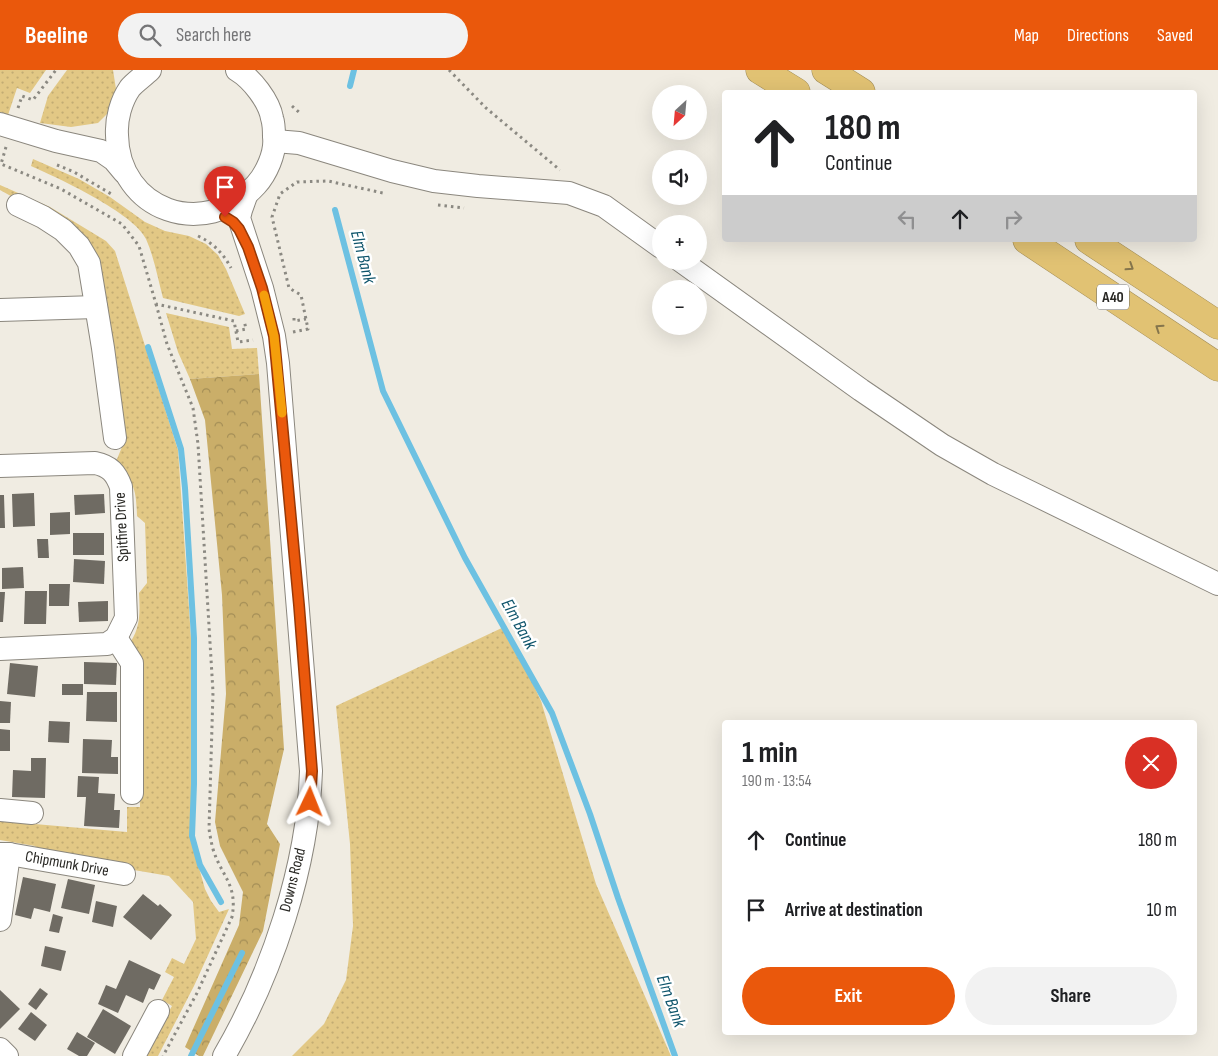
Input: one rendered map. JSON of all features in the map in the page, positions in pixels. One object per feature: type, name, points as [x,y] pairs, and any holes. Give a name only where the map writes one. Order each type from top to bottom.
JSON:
[{"type":"highway","points":[[760,70],[793,90]]},
{"type":"highway","points":[[826,70],[857,90]]},
{"type":"highway","name":"A40","points":[[1030,242],[1218,367]]},
{"type":"highway","name":"A40","points":[[1092,242],[1218,324]]},
{"type":"street","points":[[128,177],[120,160],[117,146],[120,107],[132,79],[150,70]]},
{"type":"street","points":[[207,214],[229,207],[246,196],[260,181],[270,163],[275,141],[272,116],[259,90],[240,71]]},
{"type":"street","points":[[6,126],[101,151],[114,160],[143,195],[162,207],[184,214],[207,214],[225,217],[233,222],[248,247]]},
{"type":"street","points":[[85,148],[102,143],[110,138],[117,127]]},
{"type":"street","points":[[275,141],[300,143],[392,171],[434,181],[569,193],[604,206],[652,241]]},
{"type":"street","points":[[246,196],[240,218],[248,247]]},
{"type":"street","points":[[18,205],[43,217],[63,230],[79,246],[89,263],[115,438]]},
{"type":"street","name":"Downs Road","points":[[224,1056],[256,992],[290,901],[310,802],[312,771],[274,336],[262,288],[248,247]]},
{"type":"street","points":[[694,270],[861,390],[942,445],[993,474],[1218,584]]},
{"type":"street","points":[[0,310],[96,307]]},
{"type":"street","name":"Spitfire Drive","points":[[0,466],[95,463],[105,465],[113,471],[121,487],[126,610],[126,618],[116,638]]},
{"type":"street","points":[[0,649],[107,644],[116,638],[132,663],[132,793]]},
{"type":"street","points":[[0,810],[32,813]]},
{"type":"street","name":"Chipmunk Drive","points":[[0,920],[5,854],[124,874]]},
{"type":"street","points":[[134,1056],[158,1011]]},
{"type":"street","points":[[0,1049],[7,1056]]},
{"type":"path","points":[[56,70],[33,100],[22,96],[6,126],[1,164],[61,189],[122,224],[139,246],[167,344],[193,408],[198,444],[213,692],[209,829],[213,850],[231,886],[234,904],[232,917],[197,993],[163,1056]]},
{"type":"path","points":[[449,70],[486,108],[571,179],[569,193]]},
{"type":"path","points":[[156,304],[234,321],[238,342],[308,329],[301,295],[289,288],[272,217],[280,194],[297,182],[328,181],[392,195]]},
{"type":"path","points":[[438,205],[467,209]]},
{"type":"path","points":[[293,315],[294,321],[306,319]]},
{"type":"path","points":[[236,331],[246,329],[244,320]]},
{"type":"shaded area","points":[[0,70],[46,70],[30,93],[17,88],[8,115],[0,112]]},
{"type":"shaded area","points":[[67,70],[113,70],[116,89],[112,109],[98,123],[71,127],[40,123],[48,96]]},
{"type":"shaded area","points":[[33,159],[79,179],[110,197],[145,222],[165,231],[189,236],[206,244],[218,255],[226,269],[245,314],[239,316],[163,298],[149,246],[139,229],[127,218],[94,197],[31,166]]},
{"type":"shaded area","points":[[0,185],[50,207],[106,241],[115,251],[178,450],[191,638],[192,786],[190,836],[205,889],[211,901],[219,912],[229,909],[194,986],[158,1056],[143,1056],[172,1006],[162,1000],[174,977],[165,972],[172,958],[184,964],[196,939],[193,902],[169,876],[40,854],[35,846],[0,840],[0,821],[127,832],[127,807],[140,807],[137,663],[126,647],[137,628],[139,593],[147,583],[145,523],[137,516],[133,487],[127,476],[115,464],[124,442],[95,261],[18,200],[0,190]]},
{"type":"shaded area","points":[[166,313],[229,327],[232,349],[257,348],[259,374],[190,379],[178,352]]},
{"type":"shaded area","points":[[506,626],[541,701],[596,884],[671,1056],[292,1056],[324,1024],[346,980],[353,926],[350,844],[336,706]]},
{"type":"green space","points":[[259,374],[284,749],[267,824],[280,844],[263,931],[203,1056],[199,1056],[185,1047],[239,925],[243,892],[220,846],[215,822],[226,694],[222,595],[205,420],[190,379]]},
{"type":"building","points":[[34,493],[35,526],[13,527],[12,494]]},
{"type":"building","points":[[104,494],[105,513],[75,515],[74,495]]},
{"type":"building","points":[[0,495],[4,495],[5,528],[0,528]]},
{"type":"building","points":[[70,512],[70,534],[50,535],[50,513]]},
{"type":"building","points":[[73,533],[104,533],[104,555],[73,555]]},
{"type":"building","points":[[37,539],[48,539],[49,558],[38,558]]},
{"type":"building","points":[[74,559],[105,561],[104,584],[73,582]]},
{"type":"building","points":[[23,567],[24,588],[2,589],[2,568]]},
{"type":"building","points":[[49,584],[70,584],[69,606],[49,606]]},
{"type":"building","points":[[25,591],[47,591],[46,624],[24,624]]},
{"type":"building","points":[[0,592],[5,592],[3,622],[0,622]]},
{"type":"building","points":[[108,601],[108,621],[79,622],[78,602]]},
{"type":"building","points":[[84,662],[117,663],[116,685],[84,684]]},
{"type":"building","points":[[10,663],[38,666],[35,697],[7,694]]},
{"type":"building","points":[[62,684],[83,684],[83,695],[62,695]]},
{"type":"building","points":[[87,692],[117,692],[117,722],[86,721]]},
{"type":"building","points":[[0,701],[11,702],[10,723],[0,723]]},
{"type":"building","points":[[49,721],[70,722],[69,743],[48,742]]},
{"type":"building","points":[[0,729],[10,730],[10,751],[0,751]]},
{"type":"building","points":[[83,739],[112,740],[111,757],[118,757],[118,774],[82,773]]},
{"type":"building","points":[[31,758],[46,758],[45,798],[12,797],[13,770],[31,771]]},
{"type":"building","points":[[78,776],[99,777],[98,793],[115,794],[114,810],[120,810],[119,828],[84,826],[86,797],[77,797]]},
{"type":"building","points":[[23,877],[56,884],[50,912],[34,908],[31,919],[15,915]]},
{"type":"building","points":[[68,879],[95,885],[89,914],[61,908]]},
{"type":"building","points":[[143,894],[158,906],[160,904],[172,915],[151,940],[123,917]]},
{"type":"building","points":[[96,901],[117,906],[113,927],[92,922]]},
{"type":"building","points":[[53,914],[63,917],[59,933],[49,931]]},
{"type":"building","points":[[45,946],[66,951],[61,971],[41,966]]},
{"type":"building","points":[[129,960],[161,975],[154,990],[149,988],[143,1003],[126,995],[118,1013],[98,1004],[106,985],[116,989]]},
{"type":"building","points":[[40,988],[48,994],[36,1010],[28,1004]]},
{"type":"building","points":[[0,990],[20,1009],[0,1029]]},
{"type":"building","points":[[103,1009],[131,1026],[115,1054],[87,1037]]},
{"type":"building","points":[[31,1012],[47,1025],[35,1041],[18,1029]]},
{"type":"building","points":[[77,1032],[95,1043],[87,1056],[79,1056],[67,1049]]},
{"type":"waterway","name":"Elm Bank","points":[[350,86],[354,70]]},
{"type":"waterway","name":"Elm Bank","points":[[335,210],[383,391],[465,558],[552,713],[590,814],[675,1056]]},
{"type":"waterway","points":[[148,347],[181,449],[185,488],[194,638],[192,836],[200,865],[221,902]]},
{"type":"waterway","points":[[191,1056],[242,953]]},
{"type":"slow traffic","points":[[264,295],[274,336],[282,413]]},
{"type":"route","points":[[225,217],[239,229],[248,247],[262,288],[274,336],[278,363],[312,771],[310,802]]}]
